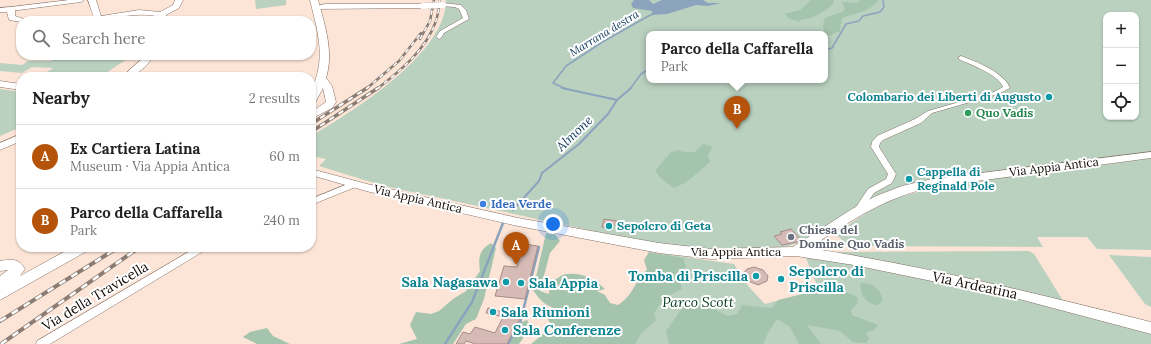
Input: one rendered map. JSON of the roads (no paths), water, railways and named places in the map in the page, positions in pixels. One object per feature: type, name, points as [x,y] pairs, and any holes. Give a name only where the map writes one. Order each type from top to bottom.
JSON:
[{"type":"main road","points":[[308,0],[311,16]]},
{"type":"main road","points":[[315,4],[325,50],[321,79],[316,87]]},
{"type":"main road","points":[[316,38],[319,52],[316,72]]},
{"type":"main road","points":[[316,113],[328,106],[331,102],[327,86],[321,79]]},
{"type":"main road","points":[[0,287],[63,252]]},
{"type":"main road","points":[[0,294],[75,252]]},
{"type":"main road","points":[[0,266],[11,264],[16,266],[18,269],[11,276],[0,283]]},
{"type":"street","points":[[0,10],[12,5],[30,2],[38,4],[52,0]]},
{"type":"street","points":[[12,5],[81,0]]},
{"type":"street","points":[[92,0],[98,16]]},
{"type":"street","points":[[164,16],[176,6],[179,0]]},
{"type":"street","points":[[315,4],[443,5],[462,7],[466,19],[442,32],[439,37]]},
{"type":"street","points":[[12,5],[10,14],[12,18],[16,19]]},
{"type":"street","points":[[124,16],[142,13],[154,16]]},
{"type":"street","points":[[856,212],[871,191],[889,180],[892,174],[875,147],[876,142],[880,138],[918,121],[930,112],[996,93],[1007,88],[1006,82],[996,75],[961,58]]},
{"type":"street","points":[[133,72],[146,60]]},
{"type":"street","points":[[0,84],[16,86]]},
{"type":"street","points":[[0,147],[16,139]]},
{"type":"street","name":"Via Appia Antica","points":[[316,173],[355,184],[518,222],[674,250],[711,254],[796,251],[856,212],[880,199],[906,189],[932,183],[1151,155]]},
{"type":"street","points":[[316,200],[355,184]]},
{"type":"street","name":"Via Ardeatina","points":[[796,251],[862,262],[1020,294],[1151,328]]},
{"type":"street","name":"Via della Travicella","points":[[41,344],[196,252]]},
{"type":"water","points":[[634,0],[649,0],[653,4],[662,0],[703,0],[708,3],[721,3],[708,6],[696,5],[667,14],[652,15],[652,11],[633,8],[631,4]]},
{"type":"waterway","name":"Almone","points":[[828,49],[832,48],[846,24],[859,21],[863,16],[880,12],[884,7],[883,0]]},
{"type":"waterway","name":"Marrana destra","points":[[565,89],[553,83],[566,66],[604,41],[654,13]]},
{"type":"waterway","name":"Almone","points":[[630,89],[641,74],[646,71]]},
{"type":"waterway","name":"Marrana destra","points":[[565,89],[617,100]]},
{"type":"waterway","name":"Almone","points":[[617,100],[630,89]]},
{"type":"waterway","name":"Almone","points":[[521,201],[539,181],[542,173],[579,144],[608,114],[617,100]]},
{"type":"waterway","name":"Almone","points":[[513,210],[522,200]]},
{"type":"waterway","name":"Almone","points":[[445,344],[472,302],[503,223]]},
{"type":"waterway","points":[[508,344],[520,323],[539,247]]},
{"type":"railway","points":[[420,39],[430,21],[434,0]]},
{"type":"railway","points":[[377,89],[395,75],[419,51],[432,32],[438,14],[440,0]]},
{"type":"railway","points":[[366,89],[399,61],[421,33]]},
{"type":"railway","points":[[316,121],[367,88]]},
{"type":"railway","points":[[316,129],[378,88]]},
{"type":"railway","points":[[0,321],[111,252]]},
{"type":"railway","points":[[1,344],[133,252]]},
{"type":"place","name":"Colombario dei Liberti di Augusto","points":[[1049,97]]},
{"type":"place","name":"Quo Vadis","points":[[968,113]]},
{"type":"place","name":"Parco della Caffarella","points":[[737,129]]},
{"type":"place","name":"Cappella di Reginald Pole","points":[[909,179]]},
{"type":"place","name":"Idea Verde","points":[[483,204]]},
{"type":"place","name":"Sepolcro di Geta","points":[[609,226]]},
{"type":"place","name":"Chiesa del Domine Quo Vadis","points":[[791,237]]},
{"type":"place","name":"Ex Cartiera Latina","points":[[516,265]]},
{"type":"place","name":"Tomba di Priscilla","points":[[756,276]]},
{"type":"place","name":"Sepolcro di Priscilla","points":[[781,279]]},
{"type":"place","name":"Sala Nagasawa","points":[[506,282]]},
{"type":"place","name":"Sala Appia","points":[[521,283]]},
{"type":"place","name":"Sala Riunioni","points":[[493,312]]},
{"type":"place","name":"Sala Conferenze","points":[[505,330]]},
{"type":"park label","name":"Parco Scott","points":[[698,302]]}]
